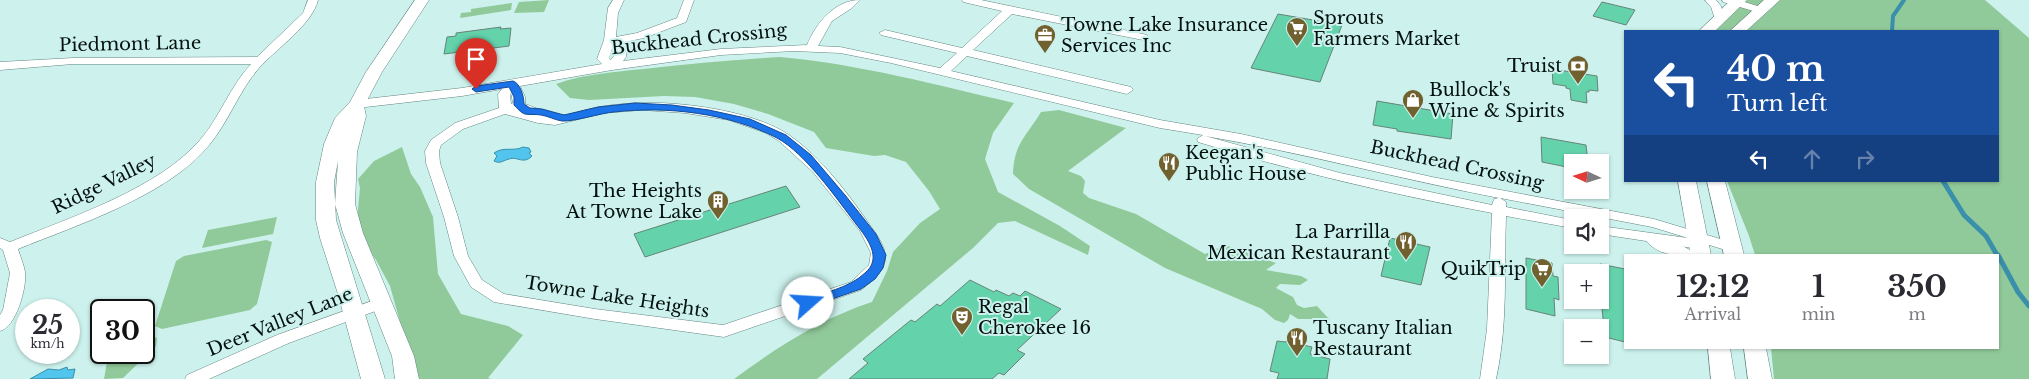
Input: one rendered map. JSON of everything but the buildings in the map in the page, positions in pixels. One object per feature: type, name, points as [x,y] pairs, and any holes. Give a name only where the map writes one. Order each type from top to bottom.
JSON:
[{"type":"main road","points":[[1720,17],[1738,1]]},
{"type":"street","name":"Ridge Valley","points":[[5,245],[130,195],[171,172],[209,138],[230,99],[243,80],[260,60],[306,15],[311,8],[312,0]]},
{"type":"street","points":[[373,379],[326,220],[325,182],[328,162],[338,130],[344,118],[357,104],[374,72],[422,0]]},
{"type":"street","points":[[612,66],[604,60],[604,51],[610,42],[614,5],[619,0]]},
{"type":"street","points":[[610,42],[640,36],[682,20],[689,0]]},
{"type":"street","points":[[810,48],[829,18],[855,0]]},
{"type":"street","points":[[967,0],[1144,37]]},
{"type":"street","points":[[1707,30],[1720,17],[1716,6],[1710,0]]},
{"type":"street","points":[[1738,1],[1766,5]]},
{"type":"street","points":[[1737,30],[1766,5]]},
{"type":"street","points":[[943,72],[1010,10]]},
{"type":"street","points":[[885,33],[1127,90]]},
{"type":"street","name":"Buckhead Crossing","points":[[357,104],[440,95],[612,66],[729,51],[810,48],[875,56],[1160,124],[1241,138],[1394,173],[1654,224],[1700,245]]},
{"type":"street","name":"Piedmont Lane","points":[[0,66],[73,62],[260,60]]},
{"type":"street","points":[[505,110],[504,94],[513,84],[519,97],[519,105]]},
{"type":"street","points":[[357,104],[357,116],[348,152],[345,204],[353,234],[403,356],[407,379]]},
{"type":"street","name":"Towne Lake Heights","points":[[505,110],[551,121],[564,118],[598,110],[635,106],[672,108],[747,121],[782,137],[807,158],[872,237],[880,255],[878,266],[870,276],[856,286],[724,331],[613,317],[500,298],[476,283],[461,256],[451,217],[433,163],[432,151],[436,143],[459,126],[519,105],[527,111],[542,112],[564,118]]},
{"type":"street","name":"Buckhead Crossing","points":[[1160,124],[1237,150],[1331,174],[1564,222]]},
{"type":"street","points":[[1687,182],[1700,245]]},
{"type":"street","points":[[1716,182],[1733,251]]},
{"type":"street","points":[[1488,379],[1495,329],[1499,194]]},
{"type":"street","name":"Buckhead Crossing","points":[[1609,232],[1733,251]]},
{"type":"street","points":[[1655,240],[1681,254]]},
{"type":"street","points":[[0,326],[11,311],[18,274],[5,245]]},
{"type":"street","name":"Deer Valley Lane","points":[[193,379],[283,339],[382,302]]},
{"type":"street","points":[[1719,349],[1723,379]]},
{"type":"street","points":[[1755,349],[1760,379]]},
{"type":"green space","points":[[549,0],[544,12],[514,13],[519,2]]},
{"type":"green space","points":[[1735,0],[1985,0],[2029,38],[2029,379],[1774,379],[1771,349],[1999,349],[1999,254],[1755,254],[1727,182],[1999,182],[1999,30],[1714,30],[1730,4]]},
{"type":"green space","points":[[512,3],[511,10],[460,18],[461,13],[471,12],[471,9]]},
{"type":"green space","points":[[780,57],[868,70],[1014,103],[993,133],[985,159],[998,192],[1060,226],[1090,246],[1088,255],[1015,221],[998,223],[973,248],[817,379],[734,379],[766,356],[817,325],[872,302],[887,271],[893,252],[920,223],[940,209],[929,191],[906,162],[885,155],[874,156],[826,148],[814,132],[768,114],[734,104],[695,97],[664,96],[589,100],[570,98],[556,84],[610,72]]},
{"type":"green space","points":[[1059,110],[1126,128],[1068,171],[1081,176],[1085,181],[1083,193],[1089,198],[1136,214],[1205,254],[1225,245],[1276,263],[1266,270],[1301,276],[1308,280],[1300,285],[1280,284],[1276,288],[1293,297],[1297,305],[1304,308],[1317,306],[1329,319],[1298,319],[1290,314],[1288,320],[1284,323],[1275,320],[1262,309],[1165,268],[1029,189],[1013,174],[1018,147],[1041,112]]},
{"type":"green space","points":[[402,147],[411,174],[420,187],[433,217],[438,274],[461,314],[508,326],[523,335],[488,378],[491,379],[416,379],[390,286],[376,260],[356,231],[360,188],[358,179],[374,161]]},
{"type":"green space","points":[[277,217],[273,234],[202,248],[208,230]]},
{"type":"green space","points":[[266,240],[272,242],[257,304],[250,310],[162,329],[155,326],[176,261],[184,256]]},
{"type":"green space","points":[[107,364],[137,364],[123,378],[104,379]]},
{"type":"water","points":[[523,147],[529,148],[531,152],[529,153],[532,156],[529,159],[512,158],[500,162],[494,161],[497,156],[494,153],[498,151]]},
{"type":"water","points":[[67,367],[68,370],[75,369],[73,378],[30,379],[48,369],[59,370]]},
{"type":"waterway","points":[[1892,30],[1893,16],[1904,0]]},
{"type":"waterway","points":[[1944,182],[1964,215],[1986,236],[1996,254]]},
{"type":"waterway","points":[[1999,257],[2018,292],[2029,306]]},
{"type":"place","name":"Sprouts Farmers Market","points":[[1297,47]]},
{"type":"place","name":"Towne Lake Insurance Services Inc","points":[[1045,54]]},
{"type":"place","name":"Truist","points":[[1578,85]]},
{"type":"place","name":"Bullock's Wine & Spirits","points":[[1413,119]]},
{"type":"place","name":"Keegan's Public House","points":[[1169,182]]},
{"type":"place","name":"The Heights At Towne Lake","points":[[718,220]]},
{"type":"place","name":"La Parrilla Mexican Restaurant","points":[[1406,261]]},
{"type":"place","name":"QuikTrip","points":[[1542,288]]},
{"type":"place","name":"Regal Cherokee 16","points":[[962,336]]},
{"type":"place","name":"Tuscany Italian Restaurant","points":[[1297,357]]},
{"type":"route","points":[[476,89],[513,84],[519,97],[519,105],[527,111],[542,112],[564,118],[598,110],[635,106],[672,108],[747,121],[782,137],[807,158],[841,197],[872,237],[880,255],[878,266],[870,276],[856,286],[808,303]]}]
